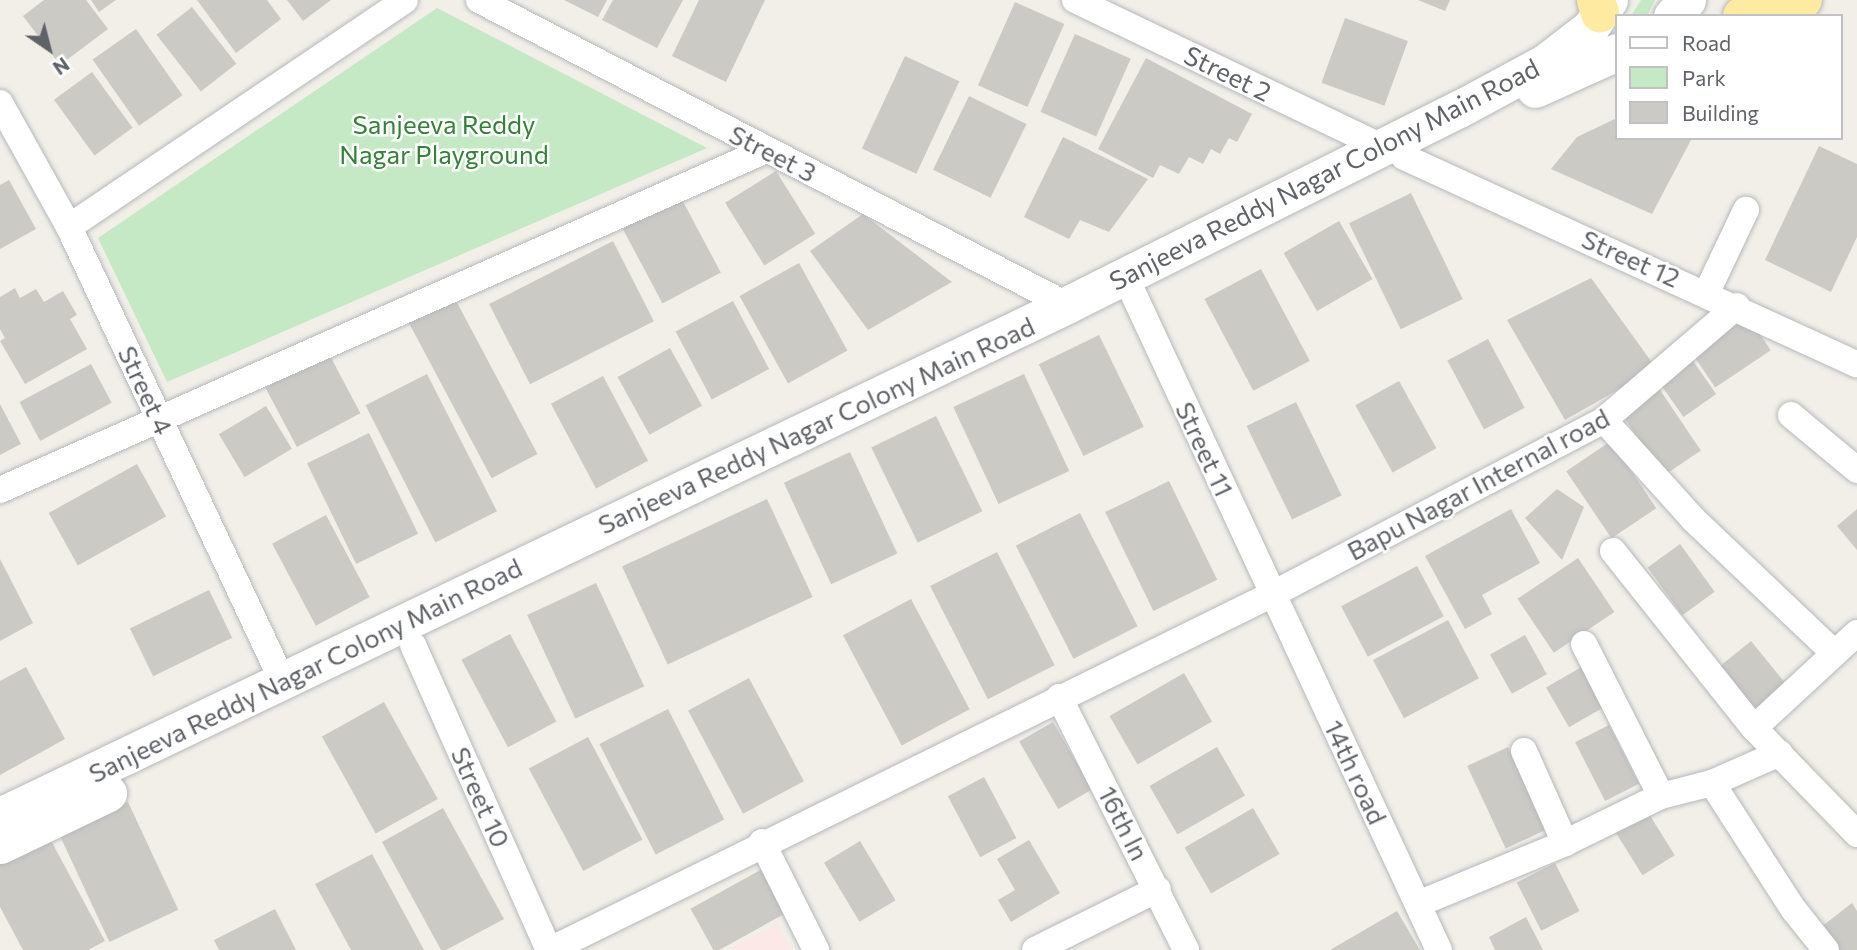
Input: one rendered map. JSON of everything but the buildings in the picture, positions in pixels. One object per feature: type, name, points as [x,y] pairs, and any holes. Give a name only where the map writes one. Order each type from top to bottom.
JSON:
[{"type":"highway","points":[[1750,14],[1803,0]]},
{"type":"main road","points":[[1674,14],[1687,0]]},
{"type":"main road","name":"Sanjeeva Reddy Nagar Colony Main Road","points":[[0,845],[1136,298],[1546,62],[1599,10]]},
{"type":"main road","points":[[1599,10],[1616,51]]},
{"type":"main road","name":"Sanjeeva Reddy Nagar Colony Main Road","points":[[0,816],[1067,305],[1393,152],[1616,53]]},
{"type":"street","points":[[69,227],[405,0]]},
{"type":"street","name":"Street 3","points":[[479,0],[1067,305]]},
{"type":"street","name":"Street 2","points":[[1075,0],[1393,152]]},
{"type":"street","name":"Street 4","points":[[0,103],[69,227],[283,682]]},
{"type":"street","points":[[0,490],[766,150]]},
{"type":"street","name":"Street 12","points":[[1393,152],[1707,292],[1857,364]]},
{"type":"street","points":[[1707,292],[1746,210]]},
{"type":"street","name":"Street 11","points":[[1136,298],[1273,594]]},
{"type":"street","name":"Bapu Nagar Internal road","points":[[550,950],[762,842],[1273,594],[1604,420],[1737,306]]},
{"type":"street","points":[[1791,415],[1857,470]]},
{"type":"street","points":[[1604,420],[1693,519],[1849,644],[1754,728]]},
{"type":"street","points":[[1613,551],[1754,728],[1857,834]]},
{"type":"street","name":"14th road","points":[[1273,594],[1439,950]]},
{"type":"street","points":[[1584,644],[1661,796]]},
{"type":"street","name":"Street 10","points":[[413,645],[550,950]]},
{"type":"street","name":"16th ln","points":[[1059,697],[1158,889],[1186,950]]},
{"type":"street","points":[[1524,751],[1565,843]]},
{"type":"street","points":[[1418,904],[1565,843],[1661,796],[1712,783],[1780,753]]},
{"type":"street","points":[[1712,783],[1794,910],[1826,950]]},
{"type":"street","points":[[762,842],[816,950]]},
{"type":"street","points":[[1035,950],[1158,889]]},
{"type":"shaded area","points":[[777,924],[791,950],[729,950]]},
{"type":"green space","points":[[1641,0],[1655,0],[1648,14],[1632,14]]},
{"type":"green space","name":"Sanjeeva Reddy Nagar Playground","points":[[437,8],[707,148],[167,382],[98,238]]}]
